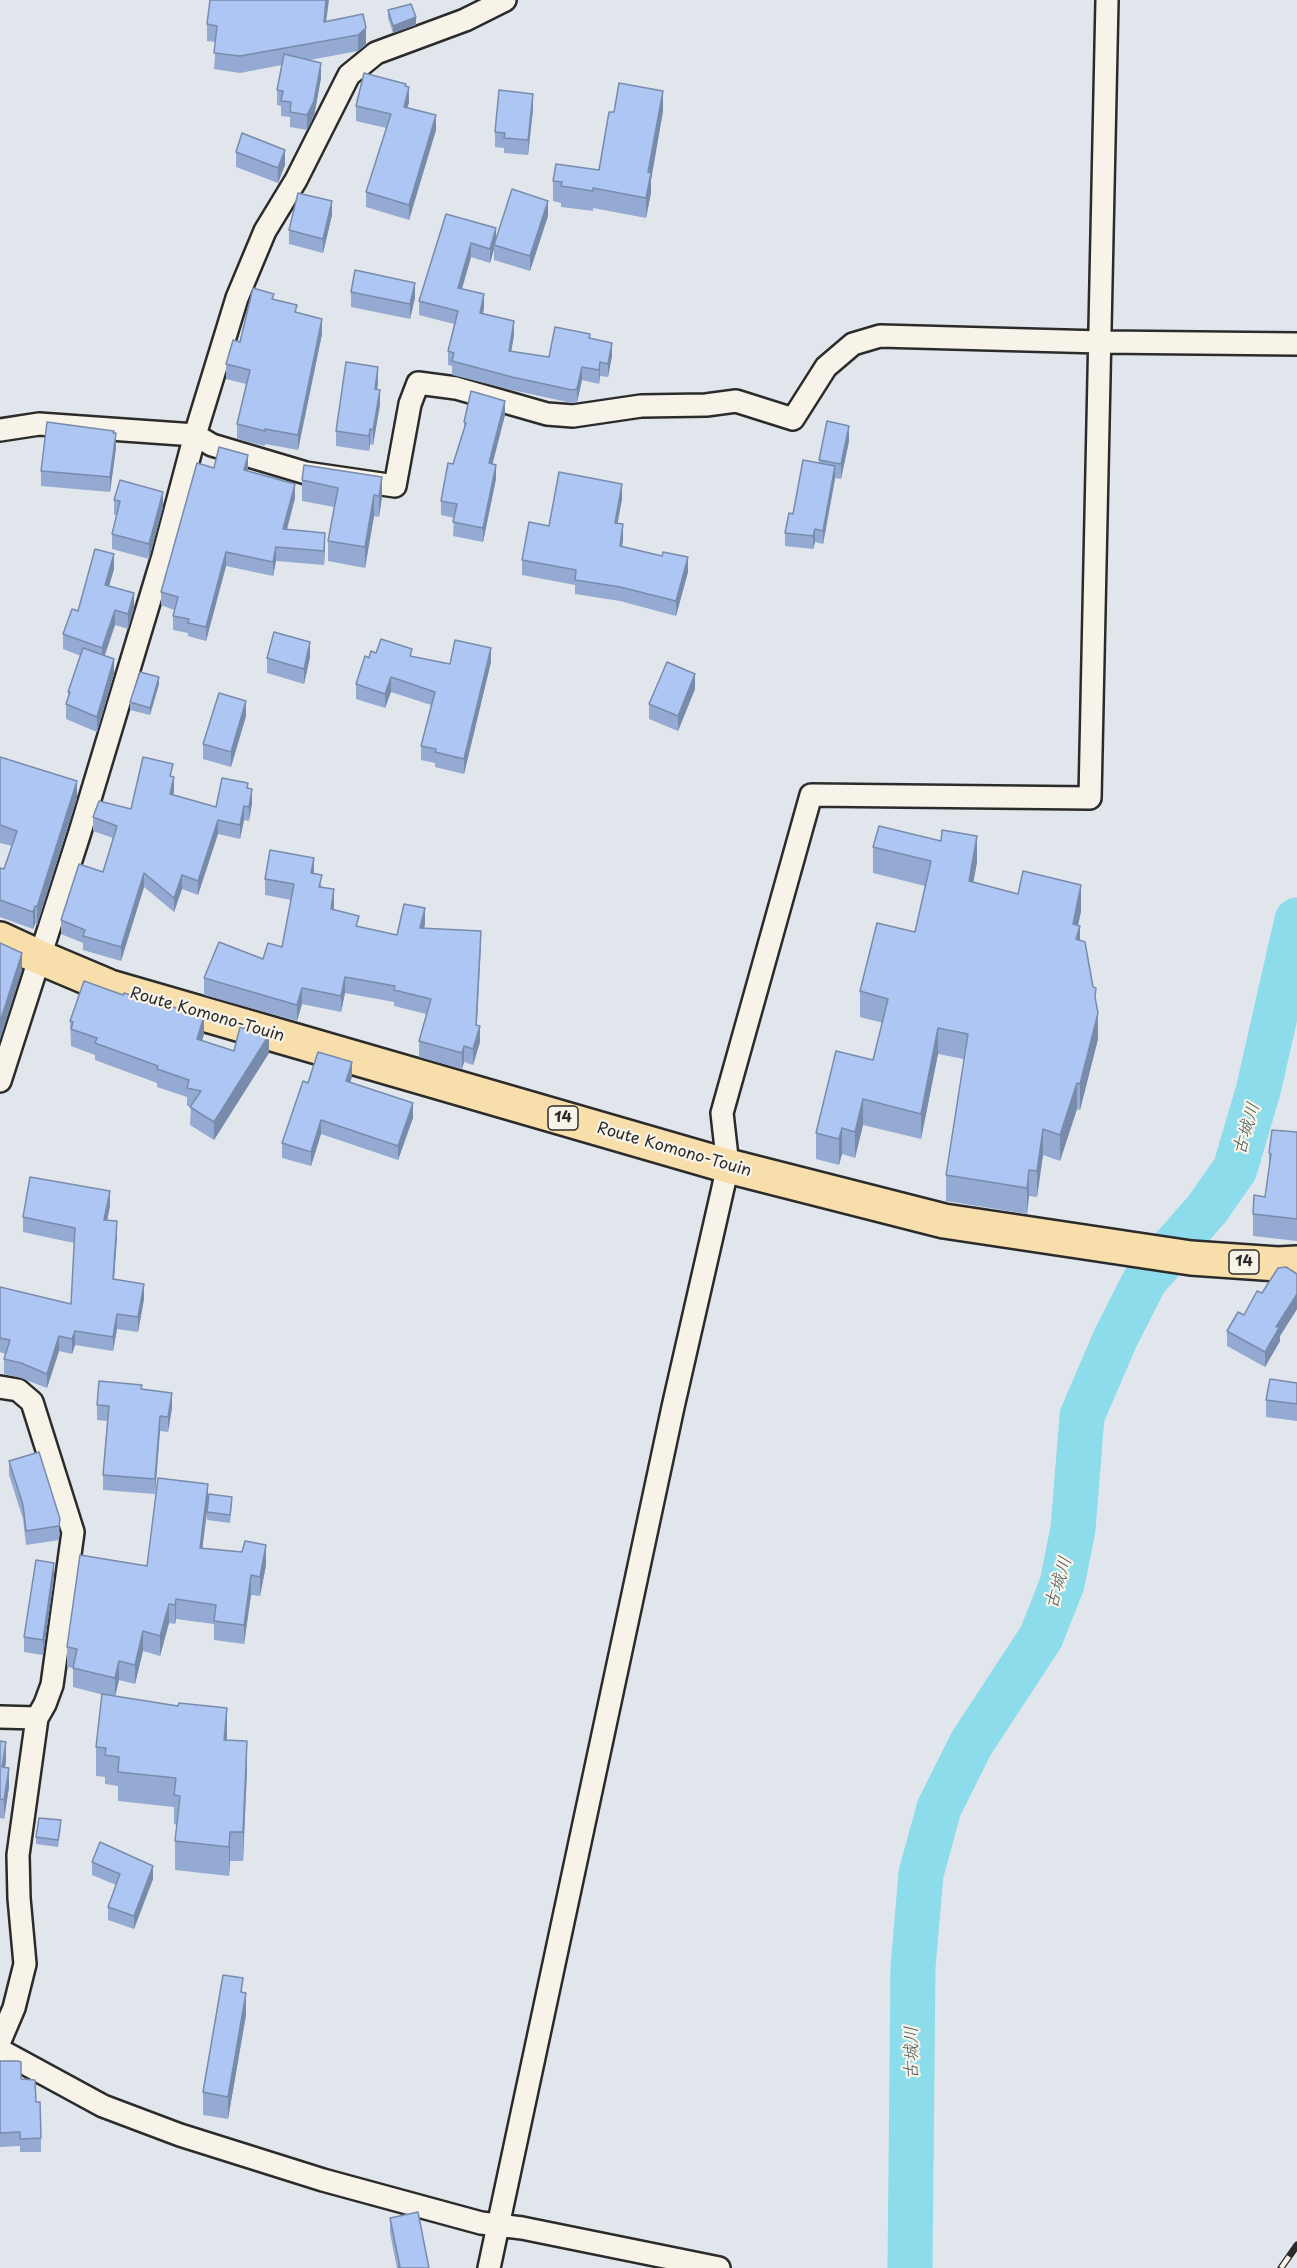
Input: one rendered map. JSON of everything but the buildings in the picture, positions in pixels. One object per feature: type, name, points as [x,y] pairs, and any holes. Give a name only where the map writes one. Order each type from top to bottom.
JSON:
[{"type":"main road","name":"Route Komono-Touin","points":[[0,939],[110,987],[728,1166],[944,1221],[1191,1258],[1278,1264],[1297,1263]]},
{"type":"street","points":[[0,1081],[80,832],[160,567],[195,435],[237,298],[261,241],[296,180],[349,75],[376,53],[465,20],[505,0]]},
{"type":"street","points":[[489,2268],[668,1431],[728,1166],[722,1113],[811,795],[1090,798],[1107,0]]},
{"type":"street","points":[[0,430],[39,424],[195,435],[212,445],[306,473],[395,486],[410,404],[418,383],[456,388],[547,414],[573,416],[641,406],[706,405],[736,401],[793,419],[826,367],[852,344],[880,336],[1297,344]]},
{"type":"street","points":[[0,1387],[18,1390],[32,1402],[74,1532],[52,1686],[37,1718],[18,1855],[25,1964],[14,2008],[0,2041]]},
{"type":"street","points":[[0,1717],[37,1718]]},
{"type":"street","points":[[0,2050],[103,2106],[180,2135],[323,2180],[481,2223],[719,2268]]},
{"type":"waterway","name":"古城川","points":[[910,2268],[913,1967],[921,1874],[939,1808],[971,1744],[1041,1637],[1062,1584],[1073,1529],[1082,1416],[1116,1337],[1145,1280],[1207,1209],[1235,1169],[1258,1091],[1297,920]]},
{"type":"railway","points":[[1281,2268],[1297,2245]]}]
